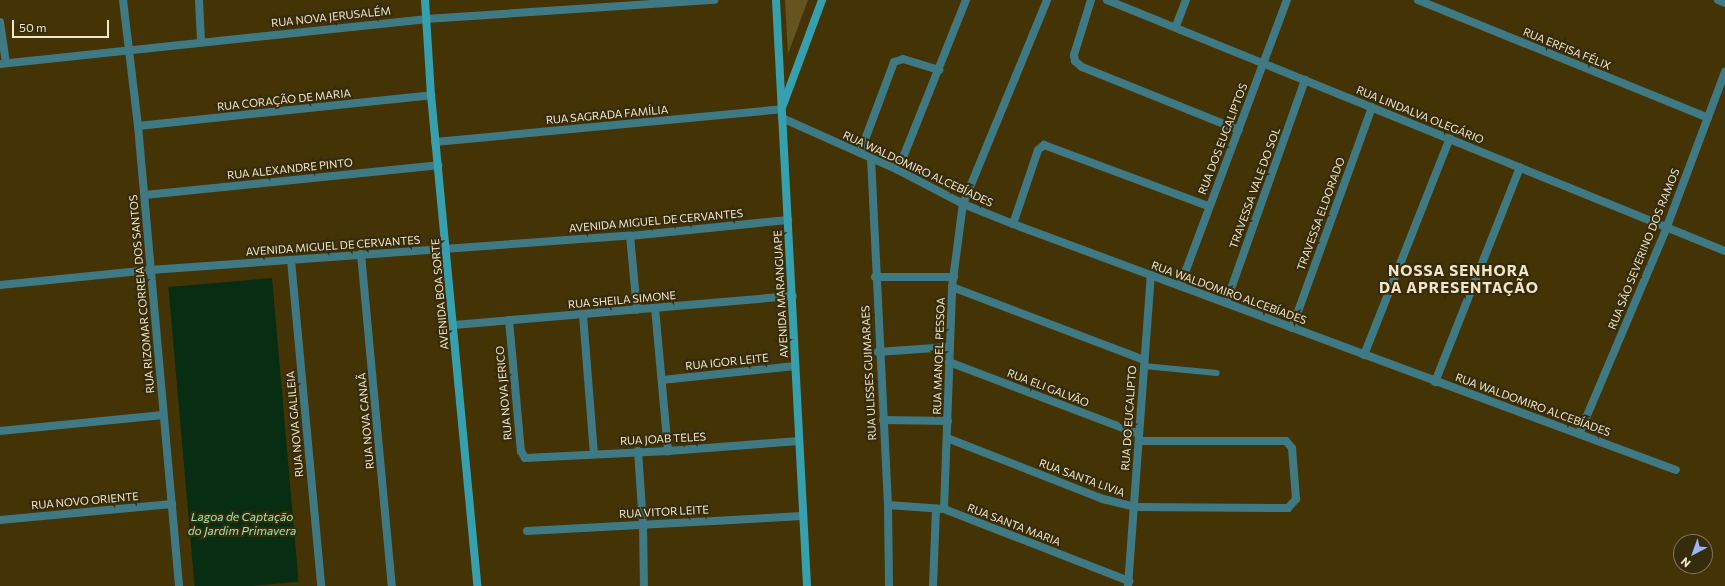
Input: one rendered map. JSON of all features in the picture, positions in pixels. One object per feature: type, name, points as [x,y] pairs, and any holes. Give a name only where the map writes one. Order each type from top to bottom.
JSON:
[{"type":"street","name":"RUA RIZOMAR CORREIA DOS SANTOS","points":[[123,0],[145,195],[150,270],[179,586]]},
{"type":"street","points":[[199,0],[201,41]]},
{"type":"street","name":"AVENIDA BOA SORTE","points":[[425,0],[431,95],[447,248],[478,586]]},
{"type":"street","name":"RUA NOVA JERUSALÉM","points":[[3,63],[201,41],[426,19],[714,0]]},
{"type":"street","name":"AVENIDA MARANGUAPE","points":[[776,0],[793,296],[795,366],[807,586]]},
{"type":"street","points":[[782,109],[822,0]]},
{"type":"street","points":[[898,170],[966,0]]},
{"type":"street","name":"RUA MANOEL PESSOA","points":[[933,586],[947,438],[952,288],[963,204],[1047,0]]},
{"type":"street","points":[[1091,0],[1074,55],[1075,61],[1082,66],[1239,130]]},
{"type":"street","points":[[1176,26],[1186,0]]},
{"type":"street","name":"RUA DOS EUCALIPTOS","points":[[1180,286],[1208,206],[1239,130],[1287,0]]},
{"type":"street","name":"RUA ERFISA FÉLIX","points":[[1418,0],[1708,118]]},
{"type":"street","points":[[1718,0],[1725,3]]},
{"type":"street","name":"RUA LINDALVA OLEGÁRIO","points":[[1111,1],[1450,138],[1666,228],[1725,250]]},
{"type":"street","points":[[0,22],[3,63]]},
{"type":"street","points":[[860,153],[894,62],[903,59],[939,70]]},
{"type":"street","name":"RUA SÃO SEVERINO DOS RAMOS","points":[[1580,432],[1666,228],[1725,72]]},
{"type":"street","name":"TRAVESSA VALE DO SOL","points":[[1226,303],[1305,80]]},
{"type":"street","name":"RUA CORAÇÃO DE MARIA","points":[[138,126],[431,95]]},
{"type":"street","name":"TRAVESSA ELDORADO","points":[[1292,328],[1372,107]]},
{"type":"street","name":"RUA SAGRADA FAMÍLIA","points":[[436,142],[782,109]]},
{"type":"street","name":"RUA WALDOMIRO ALCEBÍADES","points":[[782,118],[898,170],[963,204],[1012,224],[1435,382],[1580,432],[1676,470]]},
{"type":"street","points":[[1364,355],[1450,138]]},
{"type":"street","points":[[1012,224],[1038,150],[1044,145],[1208,206]]},
{"type":"street","name":"RUA ULISSES GUIMARAES","points":[[871,158],[878,352],[888,505],[889,586]]},
{"type":"street","name":"RUA ALEXANDRE PINTO","points":[[145,195],[438,165]]},
{"type":"street","points":[[1435,382],[1520,167]]},
{"type":"street","name":"AVENIDA MIGUEL DE CERVANTES","points":[[0,285],[150,270],[630,236],[788,220]]},
{"type":"street","points":[[630,236],[637,310]]},
{"type":"street","name":"RUA NOVA CANAÃ","points":[[361,254],[392,586]]},
{"type":"street","name":"RUA NOVA GALILEIA","points":[[291,260],[321,586]]},
{"type":"street","name":"RUA DO EUCALIPTO","points":[[1128,584],[1150,275]]},
{"type":"street","points":[[875,277],[954,278]]},
{"type":"street","points":[[952,288],[1144,363]]},
{"type":"street","name":"RUA SHEILA SIMONE","points":[[454,325],[793,296]]},
{"type":"street","points":[[655,308],[668,451]]},
{"type":"street","points":[[583,315],[594,454]]},
{"type":"street","name":"RUA NOVA JERICO","points":[[508,320],[521,451],[529,459]]},
{"type":"street","points":[[878,352],[949,347]]},
{"type":"street","name":"RUA ELI GALVÃO","points":[[949,362],[1139,438],[1286,441],[1292,448],[1296,499],[1288,508]]},
{"type":"street","name":"RUA IGOR LEITE","points":[[662,380],[795,366]]},
{"type":"street","points":[[0,431],[163,415]]},
{"type":"street","points":[[883,420],[948,421]]},
{"type":"street","name":"RUA SANTA LIVIA","points":[[947,438],[1103,499],[1134,507],[1288,508]]},
{"type":"street","name":"RUA JOAB TELES","points":[[529,459],[638,451],[668,451],[799,441]]},
{"type":"street","points":[[638,451],[643,525],[644,586]]},
{"type":"street","name":"RUA NOVO ORIENTE","points":[[0,520],[172,504]]},
{"type":"street","name":"RUA SANTA MARIA","points":[[888,505],[940,509],[1128,584]]},
{"type":"street","name":"RUA VITOR LEITE","points":[[527,531],[803,516]]},
{"type":"lane","points":[[1144,363],[1217,373]]},
{"type":"shaded area","points":[[785,0],[808,0],[788,54]]},
{"type":"water","name":"Lagoa de Captação do Jardim Primavera","points":[[272,278],[299,582],[251,586],[195,586],[168,287]]},
{"type":"district","name":"NOSSA SENHORA DA APRESENTAÇÃO","points":[[1459,278]]}]
